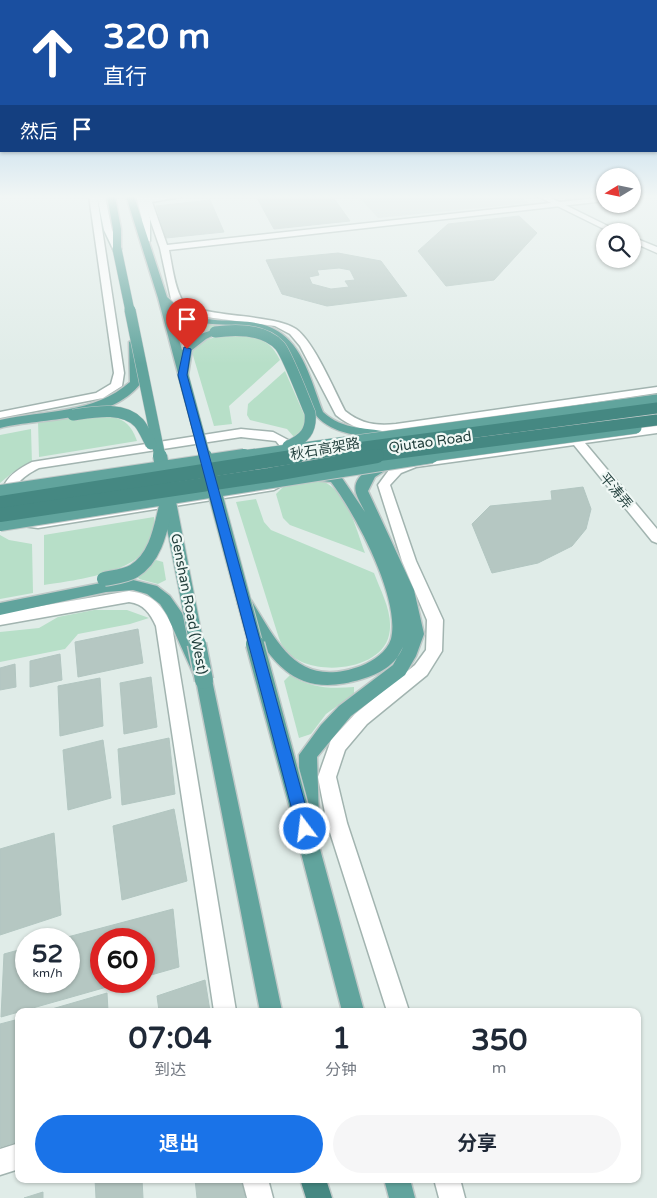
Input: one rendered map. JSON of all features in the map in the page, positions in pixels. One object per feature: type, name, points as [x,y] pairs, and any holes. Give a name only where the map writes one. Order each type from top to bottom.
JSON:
[{"type":"highway","name":"秋石高架路","points":[[1,501],[262,462],[657,408]]},
{"type":"highway","name":"秋石高架路","points":[[1,501],[269,474],[340,461],[657,420]]},
{"type":"highway","points":[[314,1183],[319,1198]]},
{"type":"main road","name":"Genshan Road (West)","points":[[117,252],[158,456],[168,495],[270,1008]]},
{"type":"main road","points":[[149,252],[352,1008]]},
{"type":"main road","points":[[163,298],[179,313],[189,318],[242,324],[273,333],[288,345],[318,413],[324,421],[356,432],[395,436]]},
{"type":"main road","points":[[182,375],[187,349],[202,337],[215,332],[241,330],[250,331],[272,340],[281,348],[310,413],[312,424],[303,438],[295,444],[272,452]]},
{"type":"main road","points":[[0,426],[98,407],[128,392],[136,384],[134,338]]},
{"type":"main road","name":"Qiutao Road","points":[[1,501],[272,452],[657,400]]},
{"type":"main road","points":[[0,426],[90,412],[120,414],[138,422],[158,456]]},
{"type":"main road","name":"Qiutao Road","points":[[0,524],[397,461],[657,425]]},
{"type":"main road","points":[[310,849],[308,755],[327,730],[345,711],[399,670],[408,656],[416,634],[407,590],[362,491],[364,480],[370,473],[397,461]]},
{"type":"main road","points":[[242,598],[282,660],[304,675],[338,678],[370,671],[390,655],[399,638],[400,617],[395,592],[356,506],[335,478],[305,476]]},
{"type":"main road","points":[[0,600],[104,579],[134,570],[157,543],[168,495]]},
{"type":"main road","points":[[0,609],[106,587],[133,585],[152,590],[165,600],[174,613],[204,680]]},
{"type":"main road","points":[[306,1183],[309,1198]]},
{"type":"main road","points":[[398,1183],[402,1198]]},
{"type":"street","points":[[0,415],[99,396],[116,386],[119,373],[101,252]]},
{"type":"street","points":[[165,252],[176,299],[184,308],[198,313],[278,323],[294,332],[305,344],[340,413],[350,421],[395,436],[415,464]]},
{"type":"street","points":[[292,454],[657,390]]},
{"type":"street","points":[[397,1008],[337,823],[327,777],[337,746],[362,719],[421,670],[434,650],[435,620],[409,561],[384,485],[390,473],[400,467],[657,429]]},
{"type":"street","points":[[241,433],[272,435],[284,442],[292,454],[293,474],[274,486],[38,523],[5,520],[1,501],[9,482],[21,472],[36,466],[241,433]]},
{"type":"street","name":"平涛弄","points":[[578,442],[657,538]]},
{"type":"street","points":[[0,619],[117,598],[140,598],[156,609],[164,626],[225,1008]]},
{"type":"street","points":[[0,1162],[15,1157]]},
{"type":"street","points":[[256,1183],[260,1198]]},
{"type":"street","points":[[448,1183],[452,1198]]},
{"type":"green space","points":[[184,319],[217,325],[217,328],[192,339],[185,340],[179,321]]},
{"type":"green space","points":[[236,333],[257,338],[267,343],[272,347],[280,360],[229,406],[232,424],[214,426],[192,352],[196,344]]},
{"type":"green space","points":[[285,371],[306,419],[304,428],[294,437],[287,429],[250,420],[247,415],[248,404]]},
{"type":"green space","points":[[101,414],[119,419],[128,425],[137,441],[39,457],[38,421]]},
{"type":"green space","points":[[31,429],[32,464],[12,473],[0,483],[0,435]]},
{"type":"green space","points":[[316,479],[327,483],[342,499],[353,520],[365,553],[290,525],[283,518],[276,494],[286,484]]},
{"type":"green space","points":[[256,499],[264,522],[271,530],[374,573],[386,603],[390,627],[389,635],[383,648],[372,657],[358,664],[342,667],[325,667],[309,664],[295,658],[284,647],[277,632],[236,502]]},
{"type":"green space","points":[[154,517],[154,530],[149,546],[139,557],[109,572],[44,585],[44,535]]},
{"type":"green space","points":[[0,535],[9,540],[32,544],[33,593],[0,599]]},
{"type":"green space","points":[[156,560],[163,562],[166,580],[158,584],[139,579],[137,575]]},
{"type":"green space","points":[[94,610],[127,610],[149,618],[130,624],[78,634],[65,649],[0,662],[0,632],[39,628],[58,617]]},
{"type":"green space","points":[[290,675],[305,683],[320,687],[354,687],[354,694],[326,714],[311,734],[299,738],[284,681]]},
{"type":"building","points":[[419,252],[520,252],[494,280],[446,286]]},
{"type":"building","points":[[338,253],[381,261],[407,296],[327,306],[282,294],[266,260]],"holes":[[[339,268],[350,270],[355,280],[345,281],[349,287],[331,289],[312,284],[309,277],[319,275],[317,270]]]},
{"type":"building","points":[[583,487],[591,509],[586,529],[572,546],[538,563],[492,573],[472,524],[490,506],[552,500],[551,491]]},
{"type":"building","points":[[138,629],[143,663],[78,677],[75,642]]},
{"type":"building","points":[[60,654],[62,680],[30,687],[30,661]]},
{"type":"building","points":[[15,664],[16,687],[0,690],[0,668]]},
{"type":"building","points":[[151,677],[157,727],[124,734],[120,683]]},
{"type":"building","points":[[100,678],[103,726],[60,736],[58,686]]},
{"type":"building","points":[[169,738],[175,794],[122,805],[118,749]]},
{"type":"building","points":[[103,740],[111,798],[68,810],[63,750]]},
{"type":"building","points":[[174,809],[187,881],[122,900],[113,826]]},
{"type":"building","points":[[54,833],[61,915],[21,928],[15,928],[15,930],[0,935],[0,849]]},
{"type":"building","points":[[173,909],[179,967],[155,974],[155,928],[101,928]]},
{"type":"building","points":[[90,931],[90,992],[33,1008],[15,1008],[15,1013],[1,1017],[4,954],[15,951],[15,993],[80,993],[80,934]]},
{"type":"building","points":[[205,980],[210,1008],[159,1008],[157,996]]},
{"type":"building","points":[[107,993],[108,1008],[55,1008]]},
{"type":"building","points":[[15,1020],[15,1142],[0,1147],[0,1024]]},
{"type":"building","points":[[95,1183],[142,1183],[143,1198],[96,1198]]},
{"type":"building","points":[[195,1183],[243,1183],[245,1198],[197,1198]]},
{"type":"building","points":[[43,1192],[43,1198],[24,1198]]},
{"type":"route","points":[[187,349],[182,375],[305,829]]}]
